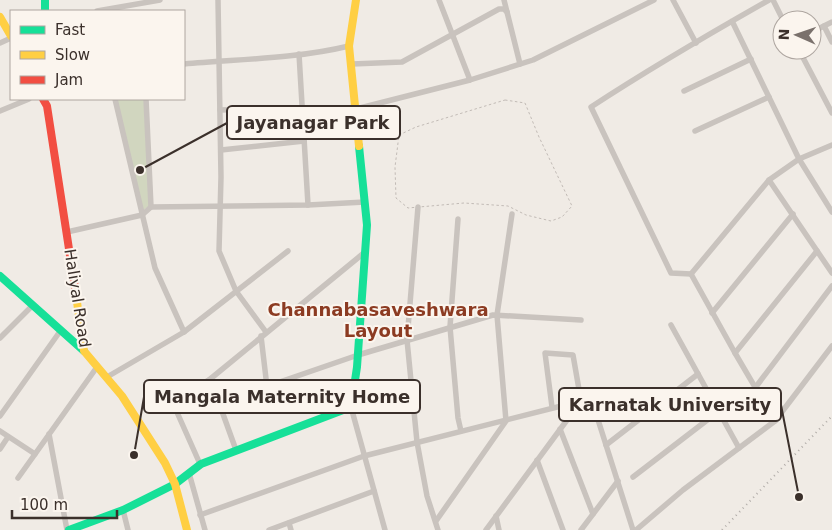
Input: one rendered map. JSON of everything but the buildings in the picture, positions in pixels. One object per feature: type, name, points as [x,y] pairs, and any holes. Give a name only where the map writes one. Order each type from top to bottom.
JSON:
[{"type":"street","points":[[118,0],[118,7]]},
{"type":"street","points":[[102,10],[160,0]]},
{"type":"street","points":[[218,0],[221,150],[219,251],[236,291],[263,334],[267,386]]},
{"type":"street","points":[[356,0],[349,46],[367,225],[358,355],[351,407],[385,530]]},
{"type":"street","points":[[438,0],[470,80]]},
{"type":"street","points":[[506,0],[520,64]]},
{"type":"street","points":[[356,109],[470,80],[533,60],[654,0]]},
{"type":"street","points":[[673,0],[696,43]]},
{"type":"street","points":[[691,274],[671,273],[591,107],[732,21],[771,0]]},
{"type":"street","points":[[352,64],[402,62],[499,9],[504,9],[508,12]]},
{"type":"street","points":[[0,17],[10,35]]},
{"type":"street","points":[[732,21],[799,159],[832,212]]},
{"type":"street","points":[[832,22],[824,26],[832,42]]},
{"type":"street","points":[[185,64],[299,54],[349,46]]},
{"type":"street","points":[[299,54],[308,205]]},
{"type":"street","points":[[684,91],[751,59]]},
{"type":"street","points":[[804,60],[831,110]]},
{"type":"street","points":[[695,131],[769,97]]},
{"type":"street","points":[[0,111],[27,100]]},
{"type":"street","points":[[115,100],[155,268],[184,332]]},
{"type":"street","points":[[146,100],[151,207]]},
{"type":"street","name":"Haliyal Road","points":[[46,101],[84,351],[122,396],[165,463],[175,484],[187,530]]},
{"type":"street","points":[[220,110],[302,108]]},
{"type":"street","points":[[221,150],[304,141]]},
{"type":"street","points":[[691,274],[769,180],[799,159],[832,145]]},
{"type":"street","points":[[769,180],[832,273]]},
{"type":"street","points":[[67,232],[142,215],[151,207],[308,205],[365,202]]},
{"type":"street","points":[[418,207],[406,340],[417,442],[427,496],[438,530]]},
{"type":"street","points":[[436,521],[506,421],[497,315],[512,214]]},
{"type":"street","points":[[712,313],[793,214]]},
{"type":"street","points":[[458,219],[450,327],[457,409],[461,431]]},
{"type":"street","points":[[107,377],[184,332],[288,251]]},
{"type":"street","points":[[735,354],[817,251]]},
{"type":"street","points":[[200,464],[172,401],[209,380],[365,252]]},
{"type":"street","points":[[691,274],[735,354],[775,420]]},
{"type":"street","points":[[0,276],[84,351]]},
{"type":"street","points":[[755,388],[832,286]]},
{"type":"street","points":[[0,338],[33,305]]},
{"type":"street","points":[[219,403],[358,355],[492,314],[581,320]]},
{"type":"street","points":[[671,325],[739,448]]},
{"type":"street","points":[[0,416],[61,330]]},
{"type":"street","points":[[200,515],[364,456],[581,401],[593,404],[634,530],[775,420],[832,346]]},
{"type":"street","points":[[486,530],[581,401],[573,355],[545,353],[552,407]]},
{"type":"street","points":[[18,478],[97,367]]},
{"type":"street","points":[[606,445],[698,374]]},
{"type":"street","points":[[209,380],[236,450]]},
{"type":"street","points":[[49,434],[68,530],[123,510],[175,484],[200,464],[351,407]]},
{"type":"street","points":[[633,478],[718,411]]},
{"type":"street","points":[[560,428],[593,514]]},
{"type":"street","points":[[0,431],[35,454]]},
{"type":"street","points":[[0,449],[8,437]]},
{"type":"street","points":[[537,460],[563,530]]},
{"type":"street","points":[[189,473],[205,530]]},
{"type":"street","points":[[581,530],[618,481]]},
{"type":"street","points":[[269,530],[374,491]]},
{"type":"street","points":[[123,510],[128,530]]},
{"type":"street","points":[[496,516],[499,530]]},
{"type":"street","points":[[289,523],[292,530]]},
{"type":"path","points":[[505,100],[525,104],[572,206],[562,217],[551,222],[526,216],[508,206],[464,203],[418,207],[408,208],[396,198],[395,167],[399,135],[416,127],[505,100]]},
{"type":"green space","points":[[117,100],[144,100],[149,206],[142,211]]},
{"type":"railway","points":[[722,530],[832,416]]},
{"type":"traffic: fast","points":[[45,0],[45,10]]},
{"type":"traffic: fast","points":[[69,530],[123,510],[175,484],[201,464],[351,407],[357,367],[367,225],[359,146]]},
{"type":"traffic: fast","points":[[0,276],[84,351]]},
{"type":"traffic: slow","points":[[356,0],[349,46],[359,146]]},
{"type":"traffic: slow","points":[[0,17],[10,34]]},
{"type":"traffic: slow","points":[[75,288],[84,351],[122,396],[165,463],[175,484],[187,530]]},
{"type":"traffic: jam","points":[[44,100],[47,106],[75,288]]},
{"type":"place","name":"Jayanagar Park","points":[[140,170]]},
{"type":"place","name":"Mangala Maternity Home","points":[[134,455]]},
{"type":"place","name":"Karnatak University","points":[[799,497]]},
{"type":"district","name":"Channabasaveshwara Layout","points":[[378,320]]}]
